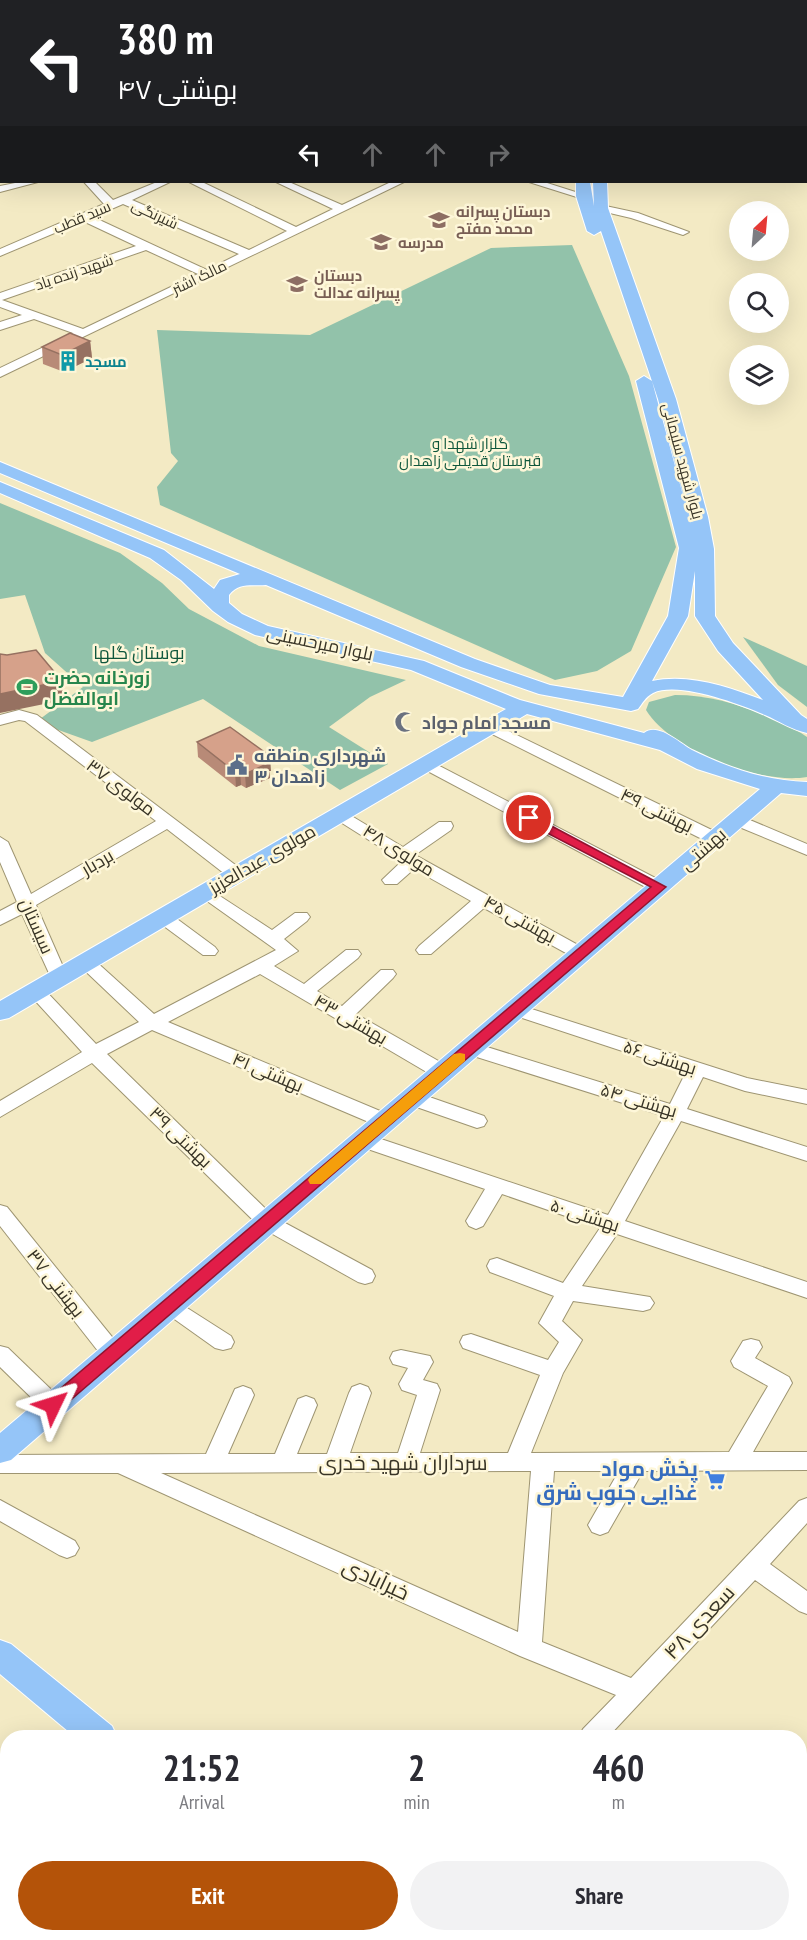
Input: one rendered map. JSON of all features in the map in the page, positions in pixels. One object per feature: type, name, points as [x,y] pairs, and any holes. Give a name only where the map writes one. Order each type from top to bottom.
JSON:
[{"type":"main road","name":"بلوار شهید سلیمانی","points":[[600,183],[601,208],[667,399],[699,517],[705,549],[705,616],[725,647],[800,722]]},
{"type":"main road","name":"بلوار شهید سلیمانی","points":[[583,189],[650,400],[688,549],[678,616],[632,701]]},
{"type":"main road","name":"بلوار میرحسینی","points":[[0,466],[468,663],[519,682],[632,701]]},
{"type":"main road","name":"بلوار میرحسینی","points":[[0,488],[129,540],[188,576],[235,618],[262,631],[417,665],[525,707],[666,745]]},
{"type":"main road","points":[[188,576],[203,579],[218,577],[222,569],[215,557]]},
{"type":"main road","points":[[220,607],[219,595],[227,584],[248,578],[272,581]]},
{"type":"main road","points":[[797,790],[716,768],[666,745],[640,723],[632,701],[650,688],[690,686],[750,701],[800,722]]},
{"type":"main road","name":"مولوی عبدالعزیز","points":[[0,1012],[525,707]]},
{"type":"main road","name":"بهشتی","points":[[0,1450],[738,820],[797,790]]},
{"type":"main road","points":[[0,1654],[90,1730]]},
{"type":"street","points":[[0,188],[28,183]]},
{"type":"street","points":[[90,183],[111,205]]},
{"type":"street","name":"سید قطب","points":[[0,253],[163,183]]},
{"type":"street","points":[[196,183],[296,231]]},
{"type":"street","points":[[283,183],[342,209]]},
{"type":"street","name":"مالک اشتر","points":[[0,373],[392,183]]},
{"type":"street","points":[[541,183],[583,189]]},
{"type":"street","name":"شیرنگی","points":[[123,200],[249,254]]},
{"type":"street","points":[[601,208],[634,215],[683,232]]},
{"type":"street","points":[[82,217],[207,274]]},
{"type":"street","name":"شهید زنده یاد","points":[[0,297],[147,246]]},
{"type":"street","points":[[0,303],[84,333]]},
{"type":"street","points":[[0,326],[35,315]]},
{"type":"street","name":"مولوی ۳۷","points":[[0,720],[19,715],[31,718],[237,874]]},
{"type":"street","name":"بهشتی ۴۹","points":[[490,727],[716,839]]},
{"type":"street","points":[[426,764],[659,887]]},
{"type":"street","name":"مولوی ۴۸","points":[[340,814],[458,886]]},
{"type":"street","points":[[738,820],[807,850]]},
{"type":"street","name":"بردبار","points":[[0,919],[167,822]]},
{"type":"street","points":[[391,879],[409,857],[445,826]]},
{"type":"street","name":"سیستان","points":[[0,842],[59,978]]},
{"type":"street","name":"بهشتی ۴۵","points":[[458,886],[581,954]]},
{"type":"street","points":[[0,1110],[94,1053],[289,951],[206,892]]},
{"type":"street","points":[[425,950],[484,899]]},
{"type":"street","points":[[163,917],[209,951]]},
{"type":"street","points":[[272,939],[301,917]]},
{"type":"street","points":[[305,992],[352,954]]},
{"type":"street","name":"بهشتی ۴۱","points":[[86,962],[152,1023],[385,1121]]},
{"type":"street","name":"بهشتی ۴۳","points":[[260,966],[442,1072]]},
{"type":"street","points":[[345,1014],[387,974]]},
{"type":"street","name":"بهشتی ۳۹","points":[[36,991],[94,1053],[267,1222],[365,1276]]},
{"type":"street","name":"بهشتی ۵۶","points":[[516,1010],[745,1084],[807,1097]]},
{"type":"street","name":"بهشتی ۵۴","points":[[471,1048],[807,1154]]},
{"type":"street","points":[[516,1462],[553,1371],[571,1340],[550,1323],[565,1292],[613,1224],[677,1112],[697,1069]]},
{"type":"street","points":[[412,1098],[477,1121]]},
{"type":"street","name":"بهشتی ۵۰","points":[[363,1140],[807,1290]]},
{"type":"street","points":[[476,1221],[497,1185]]},
{"type":"street","name":"بهشتی ۳۷","points":[[0,1212],[113,1354]]},
{"type":"street","points":[[497,1266],[565,1292],[643,1303]]},
{"type":"street","points":[[170,1305],[223,1342]]},
{"type":"street","points":[[471,1342],[553,1371]]},
{"type":"street","points":[[736,1461],[782,1383],[742,1360],[751,1347]]},
{"type":"street","points":[[0,1354],[53,1405]]},
{"type":"street","points":[[401,1358],[422,1362],[410,1384],[429,1390],[405,1462]]},
{"type":"street","points":[[335,1463],[360,1393]]},
{"type":"street","points":[[213,1463],[243,1395]]},
{"type":"street","points":[[282,1463],[306,1405]]},
{"type":"street","name":"سرداران شهید خدری","points":[[0,1464],[807,1461]]},
{"type":"street","points":[[529,1648],[543,1462]]},
{"type":"street","points":[[600,1525],[636,1462]]},
{"type":"street","name":"خیرآبادی","points":[[119,1464],[529,1648],[635,1691]]},
{"type":"street","name":"سعدی ۴۸","points":[[599,1730],[807,1508]]},
{"type":"street","points":[[0,1510],[67,1548]]},
{"type":"street","points":[[753,1565],[807,1604]]},
{"type":"green space","name":"گلزار شهدا و قبرستان قدیمی زاهدان","points":[[572,245],[629,376],[676,547],[631,651],[597,671],[555,680],[160,505],[157,487],[178,461],[171,453],[157,330],[310,335],[491,248]]},
{"type":"green space","name":"بوستان گلها","points":[[0,503],[120,553],[162,583],[189,609],[259,646],[406,680],[370,697],[329,727],[388,764],[340,790],[203,699],[92,742],[36,722],[83,687],[45,653],[25,595],[0,599]]},
{"type":"green space","points":[[743,637],[807,666],[807,707],[778,685]]},
{"type":"green space","points":[[675,695],[725,701],[771,718],[801,733],[807,737],[807,777],[766,776],[742,770],[718,762],[675,739],[658,725],[646,710],[649,702]]},
{"type":"building","points":[[70,333],[90,341],[62,355],[42,347]]},
{"type":"building","points":[[36,650],[62,681],[0,694],[0,654]]},
{"type":"building","points":[[230,727],[270,756],[263,759],[269,763],[245,774],[240,770],[235,772],[197,742]]},
{"type":"slow traffic","points":[[316,1180],[460,1058]]},
{"type":"place","name":"دبستان پسرانه محمد مفتح","points":[[439,220]]},
{"type":"place","name":"مدرسه","points":[[381,242]]},
{"type":"place","name":"دبستان پسرانه عدالت","points":[[297,284]]},
{"type":"place","name":"مسجد","points":[[68,361]]},
{"type":"place","name":"زورخانه حضرت ابوالفضل","points":[[27,687]]},
{"type":"place","name":"مسجد امام جواد","points":[[405,722]]},
{"type":"place","name":"شهرداری منطقه ۳ زاهدان","points":[[237,765]]},
{"type":"place","name":"پخش مواد غذایی جنوب شرق","points":[[715,1480]]},
{"type":"route","points":[[53,1405],[659,887],[529,818]]}]
